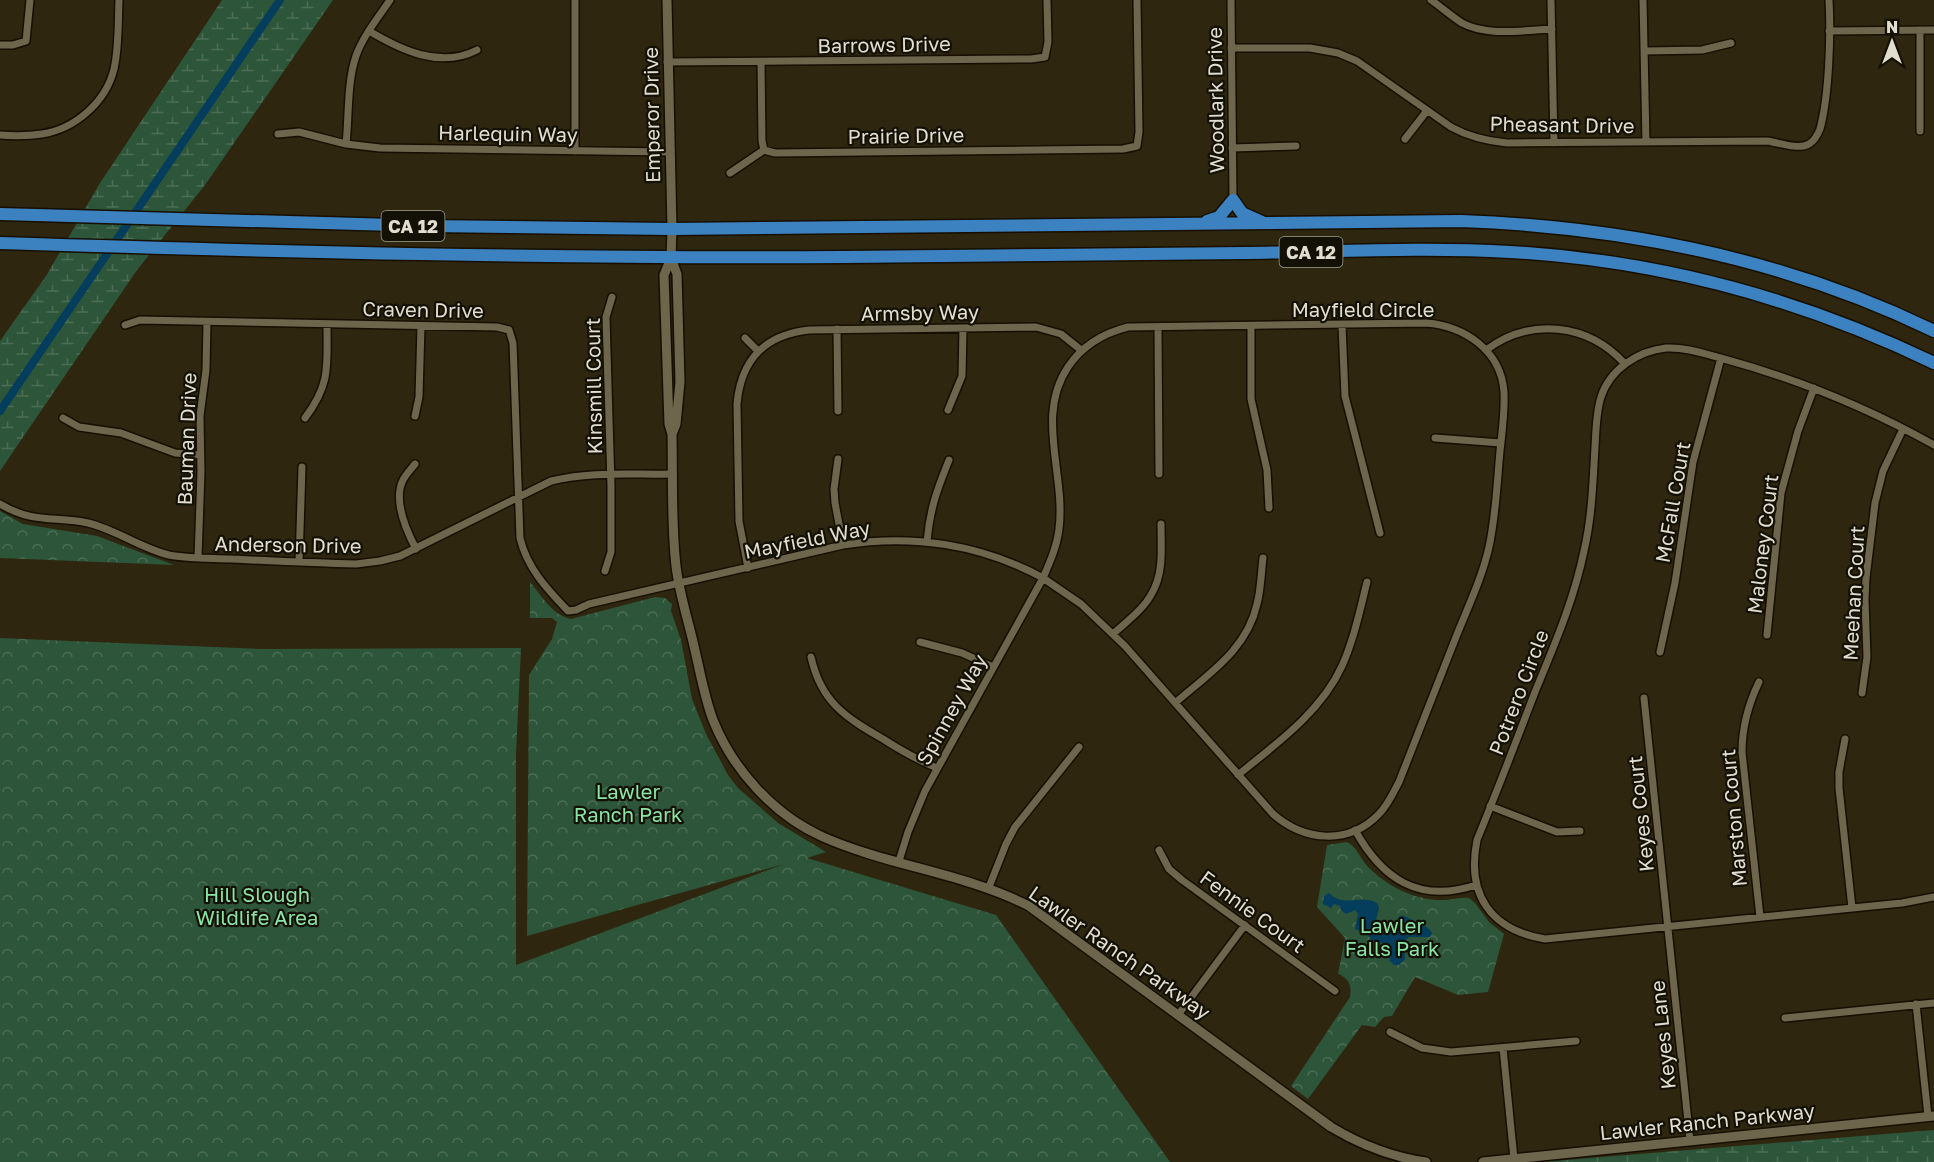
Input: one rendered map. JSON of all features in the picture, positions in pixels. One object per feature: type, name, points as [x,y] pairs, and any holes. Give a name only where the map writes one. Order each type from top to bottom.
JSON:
[{"type":"highway","points":[[1199,224],[1219,217],[1233,200],[1242,213],[1265,224]]},
{"type":"highway","name":"CA 12","points":[[0,214],[429,226],[672,229],[1461,221],[1556,227],[1633,236],[1737,259],[1793,275],[1881,307],[1934,331]]},
{"type":"highway","name":"CA 12","points":[[0,243],[455,256],[671,258],[1460,251],[1553,255],[1628,265],[1730,287],[1825,317],[1870,334],[1934,363]]},
{"type":"street","points":[[0,45],[12,45],[26,41],[30,0]]},
{"type":"street","points":[[0,135],[44,134],[63,128],[93,106],[104,93],[114,67],[119,0]]},
{"type":"street","points":[[346,144],[352,71],[361,44],[390,0]]},
{"type":"street","points":[[575,0],[575,151]]},
{"type":"street","name":"Emperor Drive","points":[[667,0],[672,229]]},
{"type":"street","name":"Barrows Drive","points":[[667,62],[1030,59],[1045,57],[1048,42],[1047,0]]},
{"type":"street","name":"Prairie Drive","points":[[764,150],[775,153],[1088,150],[1123,149],[1137,146],[1139,132],[1137,0]]},
{"type":"street","name":"Woodlark Drive","points":[[1230,0],[1233,200]]},
{"type":"street","points":[[1431,0],[1462,23],[1479,29],[1501,31],[1552,29]]},
{"type":"street","points":[[1551,0],[1554,143]]},
{"type":"street","points":[[1643,0],[1647,142]]},
{"type":"street","points":[[1829,0],[1829,31],[1934,30]]},
{"type":"street","points":[[1920,30],[1920,131]]},
{"type":"street","points":[[369,31],[410,53],[431,57],[454,57],[477,50]]},
{"type":"street","name":"Pheasant Drive","points":[[1231,48],[1310,48],[1338,53],[1357,61],[1426,112],[1467,136],[1486,141],[1507,143],[1768,141],[1802,146],[1810,144],[1820,129],[1826,85],[1829,31]]},
{"type":"street","points":[[1646,51],[1702,50],[1731,43]]},
{"type":"street","points":[[730,173],[764,150],[761,62]]},
{"type":"street","points":[[1406,139],[1426,112]]},
{"type":"street","name":"Harlequin Way","points":[[278,134],[299,132],[346,144],[380,148],[669,152]]},
{"type":"street","points":[[1232,148],[1296,146]]},
{"type":"street","name":"Lawler Ranch Parkway","points":[[672,229],[671,258],[677,274],[680,382],[676,424],[672,434],[675,543],[680,584],[705,695],[713,720],[738,766],[755,787],[778,808],[821,836],[848,847],[989,887],[1029,906],[1347,1137],[1388,1153],[1426,1162]]},
{"type":"street","name":"Kinsmill Court","points":[[606,571],[611,552],[611,474],[606,317],[612,297]]},
{"type":"street","name":"Craven Drive","points":[[125,325],[140,320],[497,327],[509,330],[513,343],[518,496]]},
{"type":"street","name":"Bauman Drive","points":[[198,558],[200,416],[206,370],[207,322]]},
{"type":"street","name":"Mayfield Circle","points":[[1426,323],[1447,326],[1462,332],[1486,350],[1500,374],[1504,390],[1501,443],[1489,549],[1474,593],[1399,782],[1389,801],[1367,824],[1355,830],[1326,837],[1298,831],[1273,814],[1113,634],[1081,604],[1043,578],[1053,554],[1059,528],[1053,428],[1054,398],[1063,373],[1081,350],[1093,341],[1128,327],[1342,325],[1426,323]]},
{"type":"street","points":[[305,418],[317,402],[324,387],[327,372],[327,324]]},
{"type":"street","points":[[1342,325],[1345,396],[1380,533]]},
{"type":"street","points":[[415,416],[419,397],[421,326]]},
{"type":"street","points":[[1251,326],[1251,399],[1267,470],[1269,508]]},
{"type":"street","name":"Armsby Way","points":[[748,567],[739,521],[737,404],[742,376],[758,351],[769,343],[794,331],[1036,327],[1061,334],[1081,350]]},
{"type":"street","points":[[1158,327],[1159,474]]},
{"type":"street","points":[[948,410],[962,376],[963,328]]},
{"type":"street","points":[[1486,350],[1511,335],[1529,330],[1559,328],[1590,337],[1606,345],[1625,363]]},
{"type":"street","points":[[837,329],[838,411]]},
{"type":"street","points":[[745,338],[758,351]]},
{"type":"street","name":"Potrero Circle","points":[[1934,445],[1814,388],[1684,348],[1654,350],[1625,363],[1608,383],[1601,397],[1597,415],[1592,496],[1585,548],[1574,591],[1477,840],[1474,855],[1476,885],[1488,908],[1512,930],[1545,939],[1902,903],[1934,897]]},
{"type":"street","name":"McFall Court","points":[[1660,652],[1675,583],[1693,462],[1721,358]]},
{"type":"street","name":"Maloney Court","points":[[1767,635],[1781,493],[1798,431],[1814,388]]},
{"type":"street","points":[[63,418],[79,427],[121,433],[175,453],[200,455]]},
{"type":"street","name":"Meehan Court","points":[[1862,693],[1867,657],[1866,578],[1875,503],[1883,471],[1904,429]]},
{"type":"street","points":[[1435,438],[1501,443]]},
{"type":"street","points":[[838,459],[834,489],[843,545]]},
{"type":"street","points":[[927,542],[934,494],[949,460]]},
{"type":"street","points":[[415,464],[403,479],[400,491],[405,522],[416,549]]},
{"type":"street","points":[[299,562],[302,467]]},
{"type":"street","name":"Anderson Drive","points":[[0,504],[24,515],[42,519],[83,522],[103,527],[146,548],[166,554],[198,558],[356,564],[380,561],[416,549],[551,481],[573,475],[673,474]]},
{"type":"street","name":"Mayfield Way","points":[[518,496],[520,538],[524,554],[543,583],[568,611],[843,545],[886,540],[927,542],[985,553],[1043,578]]},
{"type":"street","points":[[1113,634],[1152,594],[1159,576],[1161,561],[1161,524]]},
{"type":"street","points":[[1175,703],[1236,650],[1246,634],[1257,606],[1263,558]]},
{"type":"street","name":"Spinney Way","points":[[899,861],[915,813],[937,768],[1043,578]]},
{"type":"street","points":[[1238,775],[1304,718],[1330,687],[1348,651],[1367,582]]},
{"type":"street","points":[[920,642],[962,653],[993,667]]},
{"type":"street","points":[[811,657],[821,687],[830,702],[843,715],[937,768]]},
{"type":"street","name":"Marston Court","points":[[1759,682],[1750,700],[1742,733],[1742,752],[1760,917]]},
{"type":"street","name":"Keyes Court","points":[[1644,698],[1668,926]]},
{"type":"street","points":[[1845,739],[1839,772],[1839,788],[1852,908]]},
{"type":"street","points":[[989,887],[1005,844],[1015,827],[1079,747]]},
{"type":"street","points":[[1491,806],[1557,832],[1580,831]]},
{"type":"street","points":[[1355,830],[1373,859],[1387,873],[1401,881],[1415,887],[1432,890],[1452,891],[1476,885]]},
{"type":"street","name":"Fennie Court","points":[[1159,850],[1169,869],[1335,991]]},
{"type":"street","points":[[1178,1015],[1245,925]]},
{"type":"street","name":"Keyes Lane","points":[[1668,926],[1690,1141]]},
{"type":"street","points":[[1785,1018],[1934,1003]]},
{"type":"street","points":[[1916,1004],[1931,1116]]},
{"type":"street","points":[[1390,1032],[1406,1042],[1439,1051],[1465,1052],[1576,1041]]},
{"type":"street","points":[[1503,1048],[1514,1159]]},
{"type":"street","name":"Lawler Ranch Parkway","points":[[1483,1162],[1931,1116]]},
{"type":"green space","points":[[222,0],[333,0],[205,185],[137,270],[0,471],[0,341],[46,276],[100,183]]},
{"type":"green space","points":[[0,511],[23,524],[97,536],[174,565],[0,558]]},
{"type":"green space","name":"Hill Slough Wildlife Area","points":[[530,582],[558,614],[571,619],[655,597],[665,598],[672,604],[671,611],[681,640],[692,699],[706,734],[728,775],[738,788],[778,823],[826,852],[807,858],[996,915],[1170,1162],[0,1162],[0,638],[261,649],[521,648],[516,754],[516,965],[784,864],[527,936],[529,675],[552,639],[557,622],[552,618],[530,618]]},
{"type":"green space","name":"Lawler Falls Park","points":[[1347,842],[1368,867],[1384,881],[1413,895],[1434,900],[1469,898],[1489,922],[1504,934],[1488,992],[1458,995],[1415,977],[1392,1016],[1384,1017],[1375,1027],[1362,1025],[1308,1099],[1291,1086],[1350,997],[1349,983],[1338,974],[1345,938],[1317,907],[1327,845]]},
{"type":"green space","points":[[1934,1130],[1934,1162],[1541,1162]]},
{"type":"water","points":[[1329,893],[1341,900],[1364,899],[1377,903],[1379,908],[1375,923],[1380,933],[1389,934],[1400,916],[1404,916],[1428,928],[1432,933],[1430,937],[1409,937],[1404,942],[1405,959],[1399,965],[1394,965],[1390,961],[1386,944],[1372,941],[1367,933],[1355,929],[1358,914],[1355,910],[1346,914],[1340,906],[1334,904],[1331,908],[1323,904],[1324,896]]},
{"type":"waterway","points":[[0,411],[280,0]]},
{"type":"park label","name":"Lawler Ranch Park","points":[[628,802]]}]
